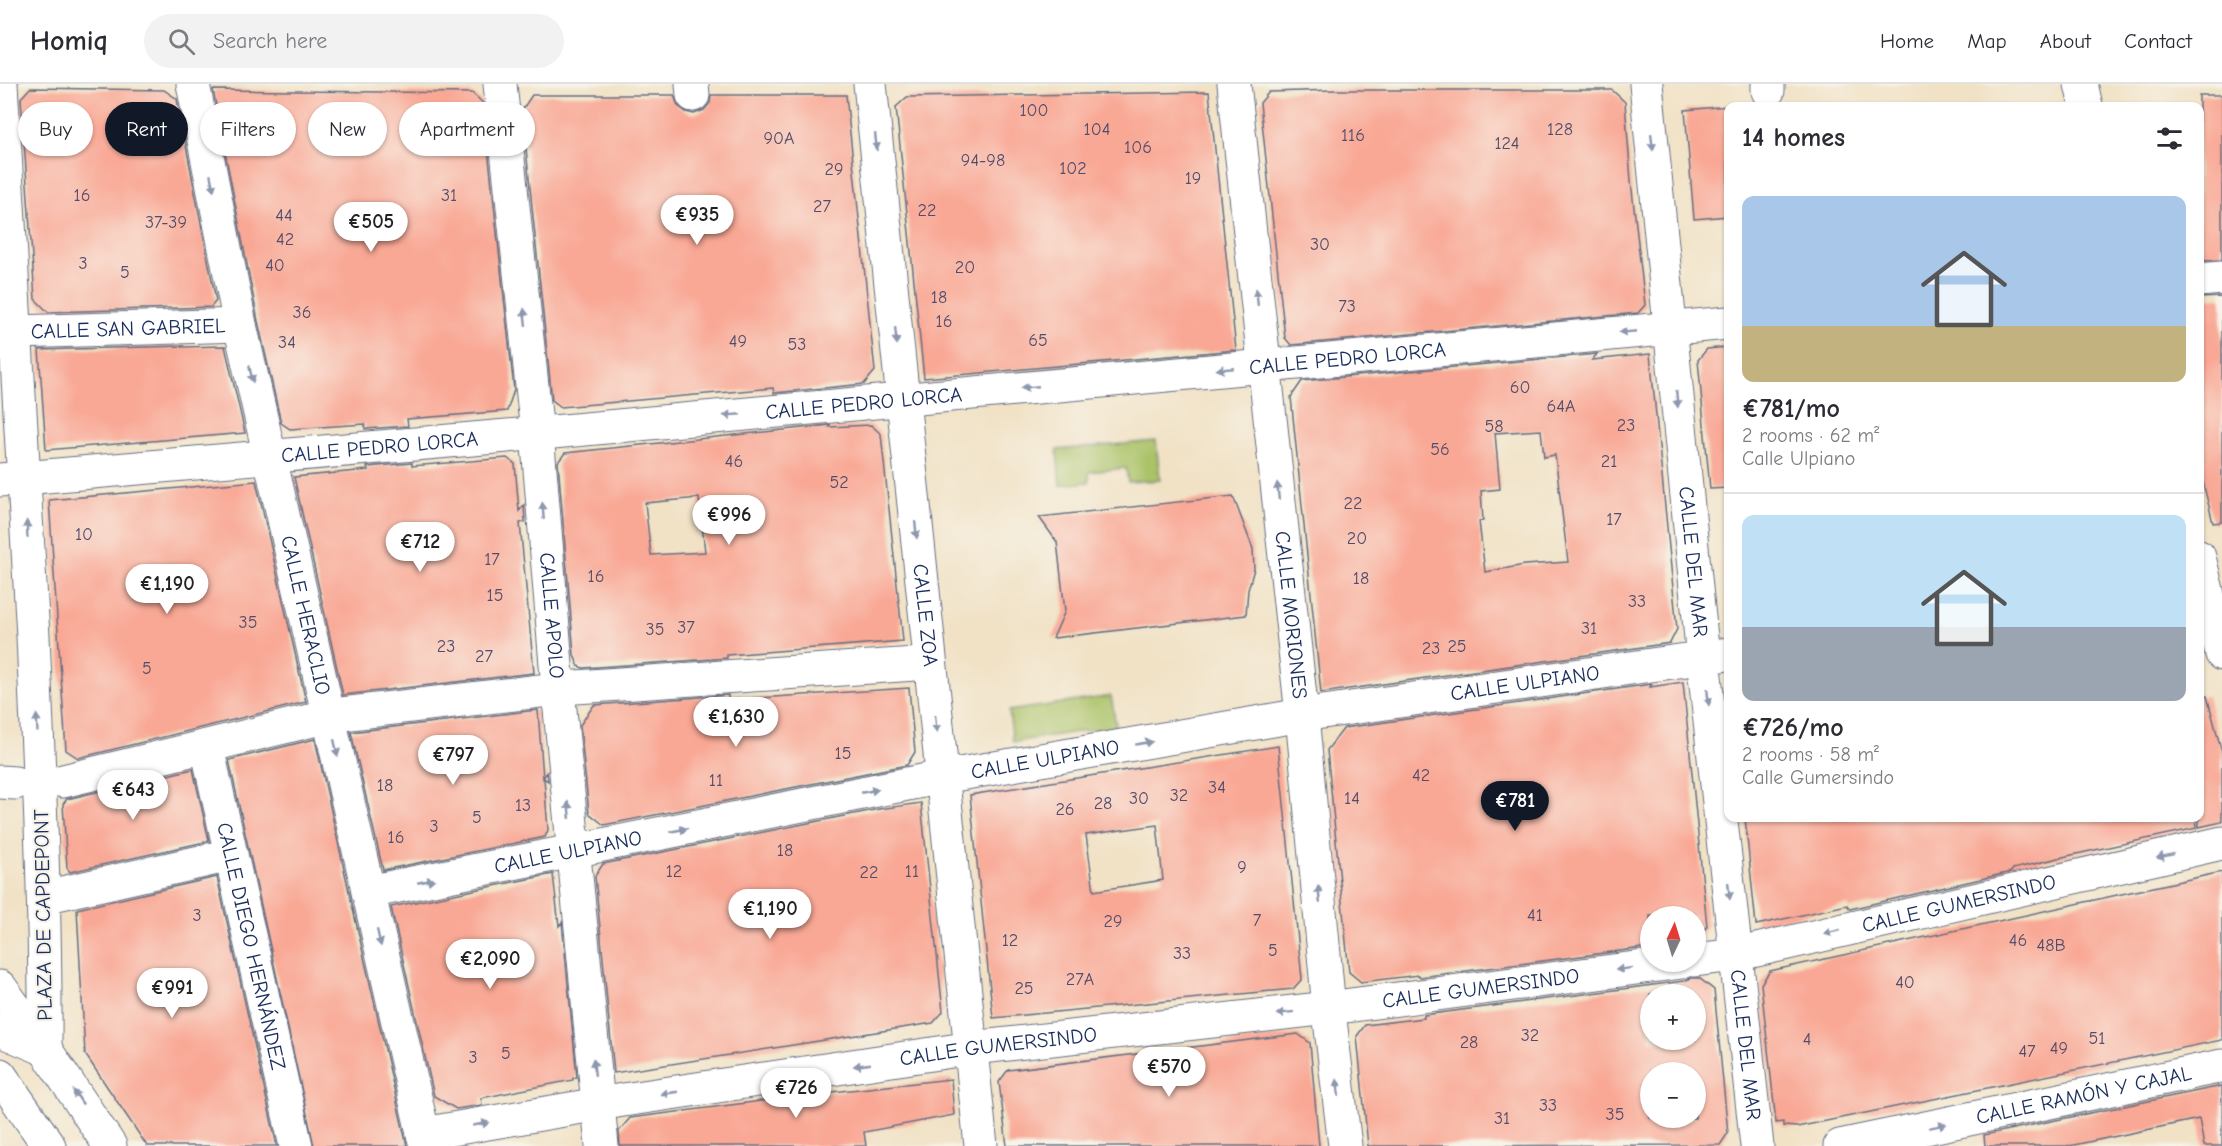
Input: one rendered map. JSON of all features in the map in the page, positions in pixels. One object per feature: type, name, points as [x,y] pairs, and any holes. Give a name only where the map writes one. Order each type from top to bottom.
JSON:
[{"type":"street","name":"PLAZA DE CAPDEPONT","points":[[1,84],[16,332],[12,479],[29,782],[44,897],[45,1049]]},
{"type":"street","name":"CALLE HERACLIO","points":[[193,84],[240,325],[425,1140]]},
{"type":"street","name":"CALLE APOLO","points":[[501,84],[537,433],[573,851],[602,1146]]},
{"type":"street","name":"CALLE ZOA","points":[[870,84],[981,1146]]},
{"type":"street","name":"CALLE MORIONES","points":[[1234,84],[1302,715],[1329,1008],[1345,1146]]},
{"type":"street","name":"CALLE DEL MAR","points":[[1646,84],[1671,328],[1716,656],[1724,782]]},
{"type":"street","points":[[2081,84],[2085,102]]},
{"type":"street","points":[[2204,280],[2222,278]]},
{"type":"street","name":"CALLE PEDRO LORCA","points":[[12,479],[1724,323]]},
{"type":"street","name":"CALLE SAN GABRIEL","points":[[16,332],[240,325]]},
{"type":"street","points":[[2206,571],[2222,654]]},
{"type":"street","name":"CALLE ULPIANO","points":[[368,892],[942,777],[1302,715],[1716,656]]},
{"type":"street","points":[[576,687],[930,663]]},
{"type":"street","points":[[29,782],[207,747],[329,717],[540,691]]},
{"type":"street","name":"CALLE DIEGO HERNÁNDEZ","points":[[207,747],[296,1146]]},
{"type":"street","name":"CALLE DEL MAR","points":[[1727,822],[1735,955],[1756,1146]]},
{"type":"street","name":"CALLE GUMERSINDO","points":[[1706,959],[1735,955],[2222,843]]},
{"type":"street","points":[[44,897],[231,855]]},
{"type":"street","name":"CALLE GUMERSINDO","points":[[425,1140],[598,1104],[972,1048],[1329,1008],[1640,967]]},
{"type":"street","points":[[0,987],[110,1146]]},
{"type":"street","points":[[0,1030],[45,1049]]},
{"type":"street","name":"CALLE RAMÓN Y CAJAL","points":[[1840,1146],[2222,1066]]},
{"type":"street","points":[[0,1075],[49,1146]]},
{"type":"green space","points":[[1156,441],[1160,480],[1128,482],[1126,468],[1089,472],[1089,482],[1060,485],[1057,450]]},
{"type":"green space","points":[[1111,696],[1116,726],[1013,742],[1009,711]]},
{"type":"building","points":[[30,88],[164,90],[177,99],[178,102],[105,102],[105,156],[188,156],[216,301],[211,307],[48,312],[35,299],[25,156],[93,156],[93,102],[21,102],[21,98]]},
{"type":"building","points":[[213,90],[472,93],[482,102],[399,102],[399,156],[489,156],[514,390],[507,411],[407,419],[408,426],[365,429],[365,424],[290,429],[281,423],[258,321],[226,156],[296,156],[296,102],[215,102]]},
{"type":"building","points":[[1612,90],[1625,102],[1645,305],[1638,313],[1291,345],[1285,338],[1260,103],[1269,92]]},
{"type":"building","points":[[1209,92],[1236,350],[924,378],[896,107],[907,97]]},
{"type":"building","points":[[532,95],[674,95],[678,106],[694,114],[704,110],[710,103],[711,95],[846,95],[875,371],[864,384],[774,393],[773,388],[561,407],[552,400],[527,156],[535,156],[535,102],[527,102]]},
{"type":"building","points":[[2199,95],[2222,95],[2222,260],[2204,261],[2204,102],[2199,102]]},
{"type":"building","points":[[1724,106],[1724,216],[1694,219],[1685,110]]},
{"type":"building","points":[[2222,297],[2222,522],[2213,523],[2204,486],[2204,298]]},
{"type":"building","points":[[225,346],[245,433],[46,450],[39,350]]},
{"type":"building","points":[[1724,347],[1724,488],[1710,489],[1698,360],[1707,349]]},
{"type":"building","points":[[1597,354],[1592,360],[1650,354],[1677,629],[1670,643],[1321,693],[1291,397],[1302,381]],"holes":[[[1541,430],[1544,457],[1555,455],[1568,562],[1525,565],[1485,572],[1479,521],[1483,520],[1481,491],[1500,489],[1495,433]]]},
{"type":"building","points":[[830,425],[829,427],[871,425],[881,434],[903,641],[727,655],[727,658],[583,668],[578,666],[574,654],[558,462],[565,453]],"holes":[[[699,498],[705,552],[651,555],[645,503]]]},
{"type":"building","points":[[507,458],[515,464],[519,511],[524,505],[525,522],[520,523],[534,673],[343,695],[294,477],[368,470],[367,467],[412,463],[412,466]]},
{"type":"building","points":[[256,481],[306,702],[78,758],[66,750],[49,500]]},
{"type":"building","points":[[1233,496],[1253,549],[1254,569],[1248,590],[1246,615],[1053,638],[1065,611],[1057,542],[1039,517]]},
{"type":"building","points":[[1683,682],[1705,906],[1640,906],[1640,948],[1420,977],[1419,975],[1361,982],[1349,972],[1327,750],[1344,728],[1652,684],[1650,687]]},
{"type":"building","points":[[909,688],[915,752],[907,765],[604,825],[589,813],[580,725],[594,705],[728,695],[728,700]]},
{"type":"building","points":[[2204,696],[2207,696],[2222,753],[2222,822],[2199,827],[2199,822],[2204,822]]},
{"type":"building","points":[[538,710],[543,778],[547,772],[548,781],[544,778],[548,830],[545,837],[383,870],[351,732]]},
{"type":"building","points":[[315,739],[407,1146],[314,1146],[229,760]]},
{"type":"building","points":[[1278,746],[1302,979],[1293,989],[993,1018],[970,795]],"holes":[[[1157,825],[1163,880],[1094,891],[1086,835]]]},
{"type":"building","points":[[193,769],[209,841],[70,872],[67,868],[63,804],[67,799]]},
{"type":"building","points":[[921,803],[943,1012],[933,1023],[614,1073],[595,876],[603,864],[879,809]]},
{"type":"building","points":[[1745,822],[2196,822],[2197,828],[2067,856],[2013,869],[2011,872],[1850,909],[1847,905],[1756,925]]},
{"type":"building","points":[[2222,872],[2222,1040],[1797,1127],[1783,1126],[1783,1122],[1776,1123],[1761,984],[1770,971]]},
{"type":"building","points":[[553,874],[559,926],[562,922],[577,1077],[573,1080],[481,1098],[482,1105],[456,1109],[434,1096],[391,907]]},
{"type":"building","points":[[217,877],[277,1146],[147,1146],[85,1054],[77,909]]},
{"type":"building","points":[[1699,978],[1714,990],[1728,1133],[1720,1145],[1368,1146],[1357,1036],[1365,1025],[1640,987],[1640,1050],[1706,1050],[1706,984],[1661,984]]},
{"type":"building","points":[[1298,1034],[1310,1043],[1319,1146],[1007,1146],[999,1082],[1008,1070]]},
{"type":"building","points":[[951,1079],[954,1115],[864,1132],[866,1146],[620,1146],[619,1131],[630,1118]]},
{"type":"building","points":[[2222,1086],[2222,1146],[2204,1146],[2199,1119],[2069,1146],[1985,1146],[1984,1135]]}]
